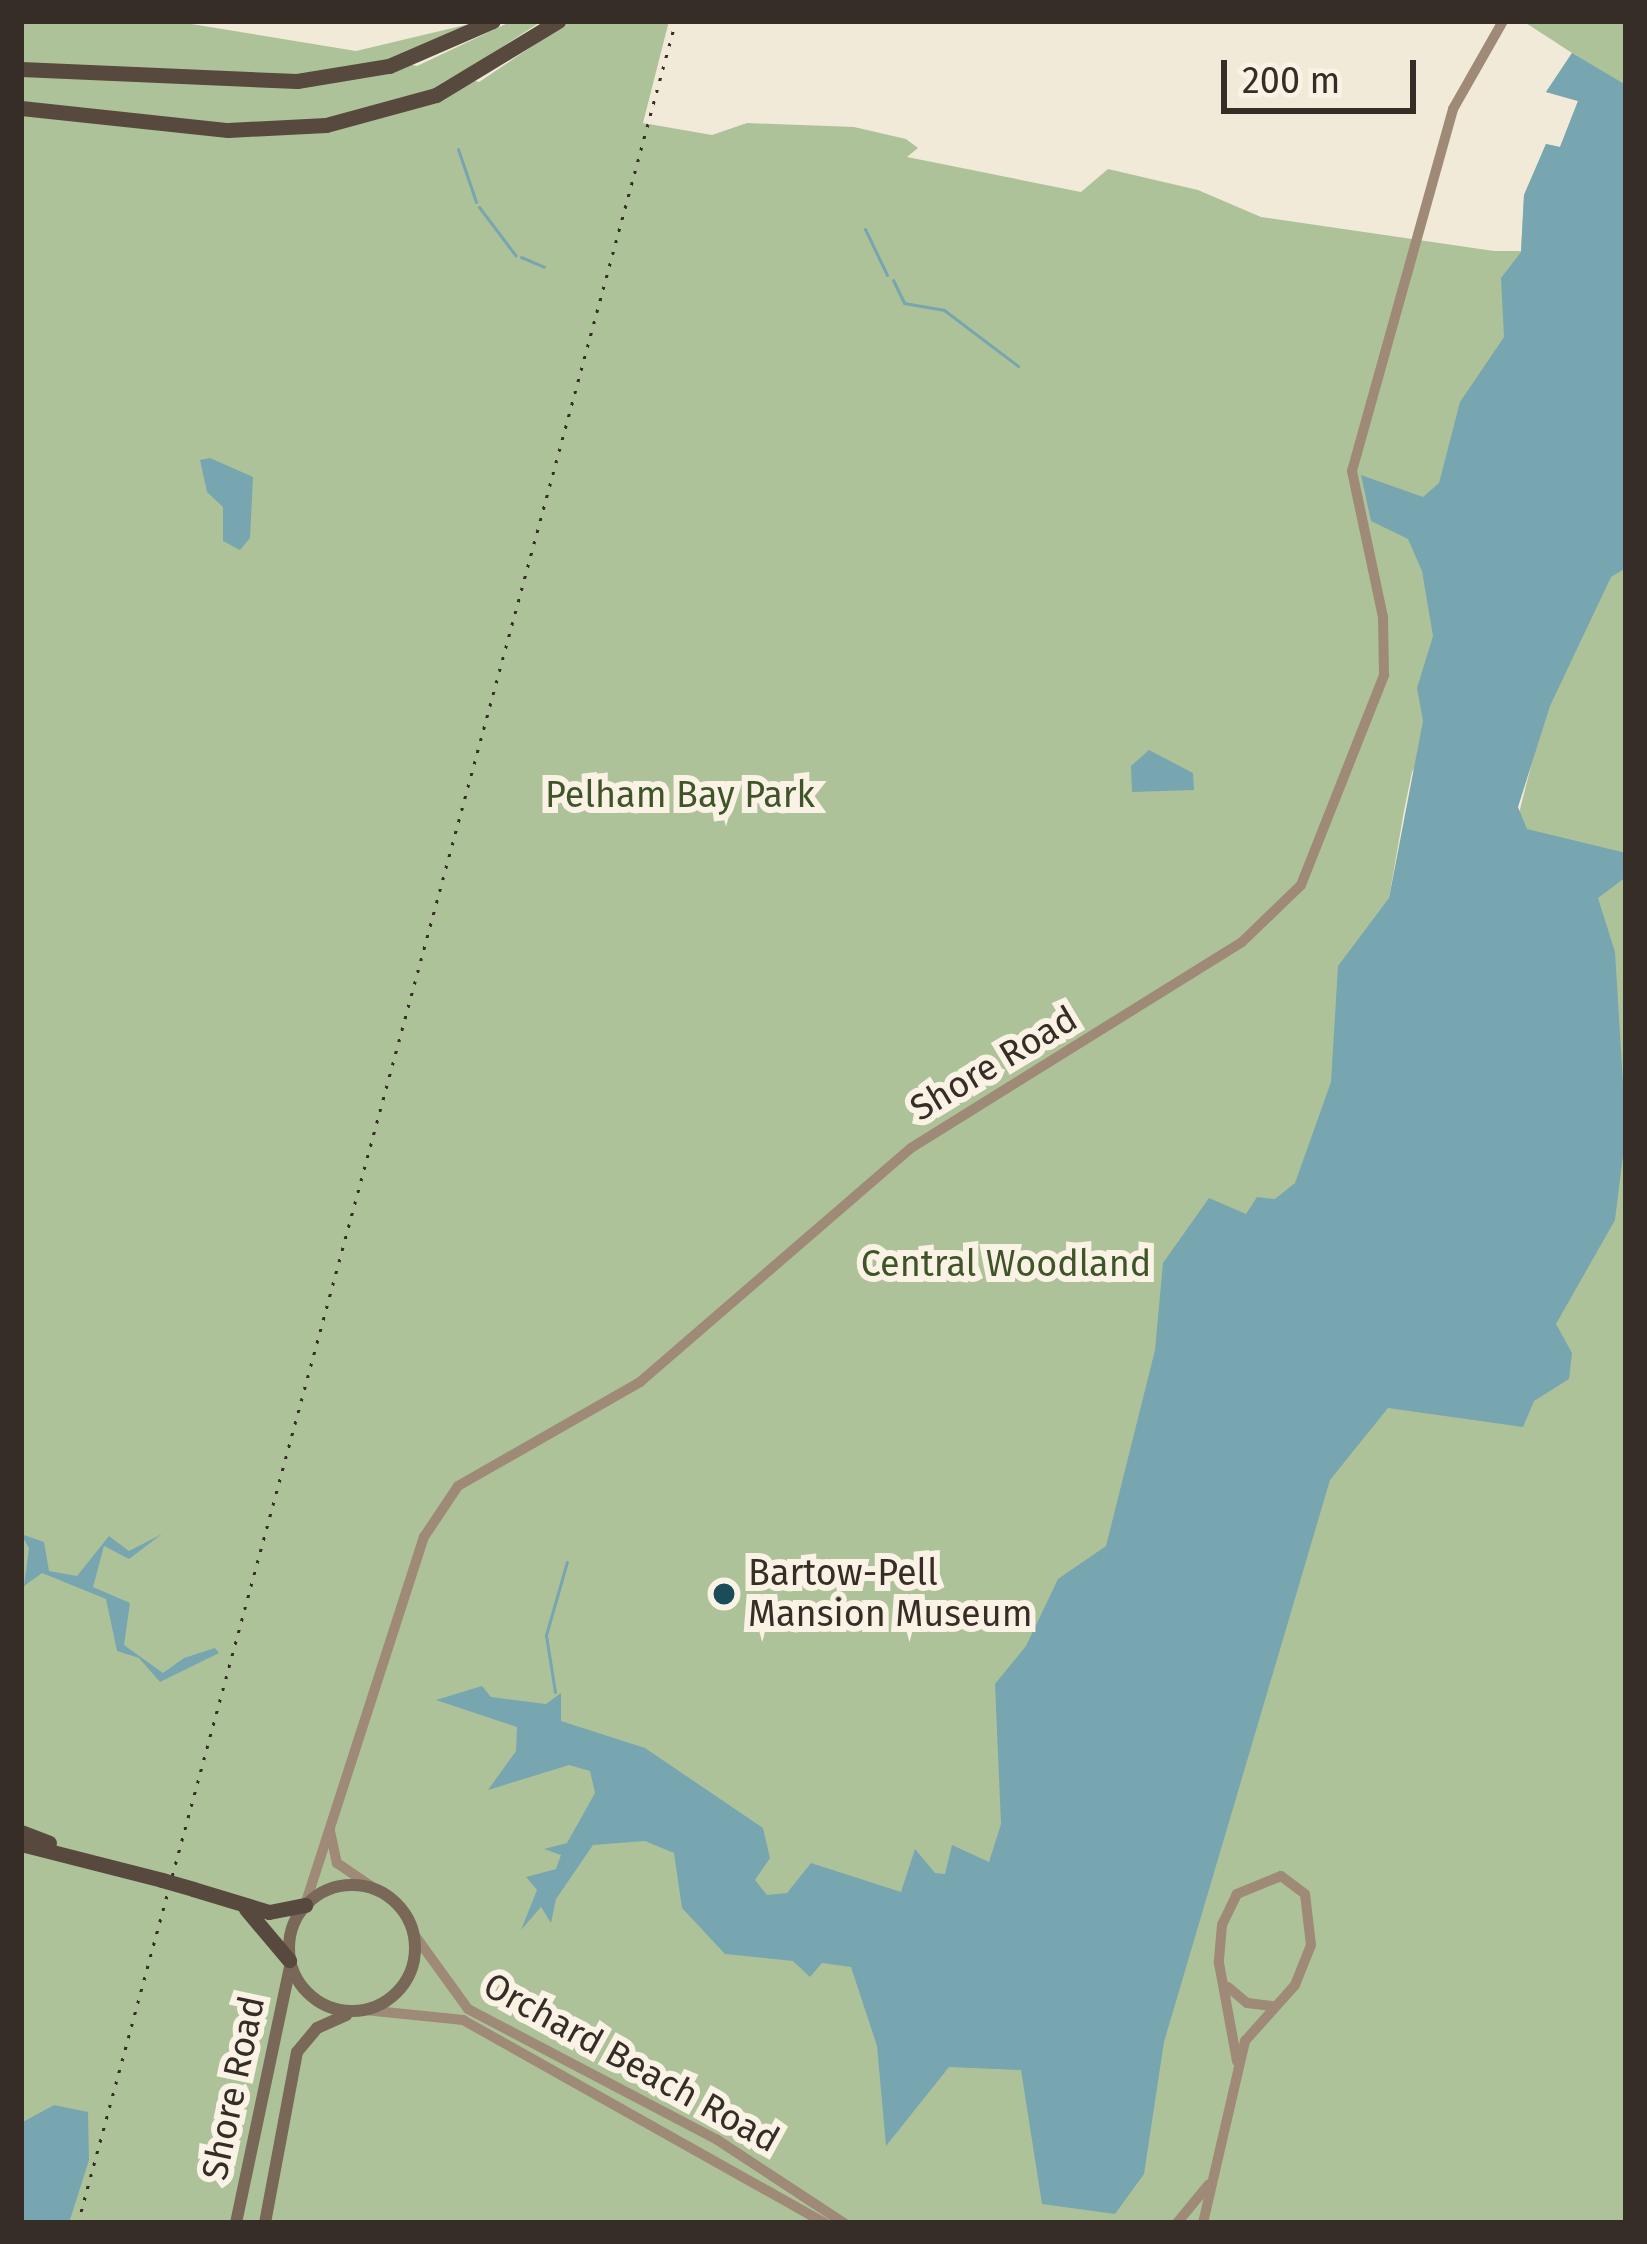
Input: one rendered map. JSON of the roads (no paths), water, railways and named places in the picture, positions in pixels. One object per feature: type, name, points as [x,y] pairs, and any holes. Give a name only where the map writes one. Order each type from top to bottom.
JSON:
[{"type":"highway","points":[[21,69],[297,81],[389,66],[493,21]]},
{"type":"highway","points":[[21,108],[228,130],[326,125],[436,95],[558,21]]},
{"type":"highway","points":[[21,1832],[108,1864]]},
{"type":"highway","points":[[21,1844],[277,1913],[305,1905]]},
{"type":"highway","points":[[233,1901],[290,1962]]},
{"type":"main road","name":"Shore Road","points":[[305,1905],[424,1537],[467,1478],[636,1385],[911,1148],[1242,942],[1300,885],[1382,692],[1383,617],[1352,471],[1436,162],[1464,82],[1503,21]]},
{"type":"main road","points":[[330,1822],[334,1858],[375,1889],[413,1933],[404,1984],[362,2011],[314,2000],[290,1962],[305,1905],[335,1887],[375,1889]]},
{"type":"main road","points":[[1181,2219],[1204,2218],[1238,2061],[1308,1960],[1312,1922],[1301,1887],[1270,1875],[1237,1894],[1220,1935],[1222,1978],[1238,2061]]},
{"type":"main road","name":"Orchard Beach Road","points":[[413,1933],[468,2009],[716,2139],[844,2223]]},
{"type":"main road","name":"Shore Road","points":[[236,2223],[290,1962]]},
{"type":"main road","points":[[1222,1978],[1243,2001],[1272,2006]]},
{"type":"main road","name":"Shore Road","points":[[265,2223],[299,2048],[321,2025],[362,2011]]},
{"type":"main road","name":"Orchard Beach Road","points":[[362,2011],[463,2020],[825,2223]]},
{"type":"main road","points":[[1181,2219],[1211,2181]]},
{"type":"water","points":[[1572,53],[1626,85],[1626,568],[1611,577],[1550,706],[1518,807],[1527,829],[1626,853],[1626,877],[1598,898],[1615,952],[1626,1131],[1615,1220],[1556,1324],[1572,1353],[1569,1379],[1534,1401],[1523,1427],[1388,1408],[1330,1480],[1164,2042],[1144,2174],[1115,2214],[1042,2204],[1021,2070],[949,2067],[886,2146],[877,2046],[851,1967],[822,1963],[810,1977],[793,1961],[725,1954],[682,1908],[674,1853],[645,1841],[593,1845],[556,1899],[551,1923],[541,1907],[521,1930],[537,1890],[526,1877],[556,1869],[561,1855],[544,1849],[567,1843],[595,1793],[590,1771],[569,1765],[488,1790],[516,1751],[517,1727],[436,1700],[482,1686],[491,1697],[546,1704],[561,1693],[561,1721],[645,1748],[763,1828],[770,1858],[755,1880],[767,1895],[787,1893],[811,1863],[901,1892],[915,1849],[935,1873],[945,1874],[952,1845],[989,1862],[1001,1824],[995,1684],[1026,1646],[1058,1579],[1106,1546],[1155,1350],[1163,1263],[1209,1198],[1246,1214],[1257,1197],[1275,1199],[1295,1183],[1331,1082],[1338,966],[1389,898],[1423,721],[1417,688],[1433,636],[1422,571],[1408,539],[1371,521],[1361,475],[1423,497],[1439,483],[1460,402],[1504,337],[1501,278],[1521,252],[1524,195],[1546,144],[1560,147],[1578,101],[1546,92]]},
{"type":"water","points":[[210,458],[253,477],[250,538],[240,550],[223,541],[223,507],[207,492],[200,460]]},
{"type":"water","points":[[1149,750],[1193,773],[1194,790],[1132,792],[1131,766]]},
{"type":"water","points":[[21,1534],[44,1542],[49,1571],[77,1576],[109,1536],[129,1551],[162,1534],[129,1559],[104,1546],[93,1587],[130,1603],[124,1645],[163,1673],[184,1658],[215,1648],[219,1653],[160,1682],[139,1658],[117,1651],[106,1599],[42,1573],[24,1586],[29,1548]]},
{"type":"water","points":[[54,2105],[88,2112],[89,2160],[69,2223],[21,2223],[21,2123]]},
{"type":"waterway","points":[[458,149],[476,202]]},
{"type":"waterway","points":[[479,207],[516,256]]},
{"type":"waterway","points":[[865,229],[887,275]]},
{"type":"waterway","points":[[521,257],[544,267]]},
{"type":"waterway","points":[[893,280],[904,303],[944,310],[1018,366]]},
{"type":"waterway","points":[[555,1692],[546,1635],[567,1562]]},
{"type":"railway","points":[[78,2223],[676,21]]},
{"type":"place","name":"Bartow-Pell Mansion Museum","points":[[724,1594]]},
{"type":"park label","name":"Pelham Bay Park","points":[[680,796]]},
{"type":"park label","name":"Central Woodland","points":[[1006,1265]]}]
